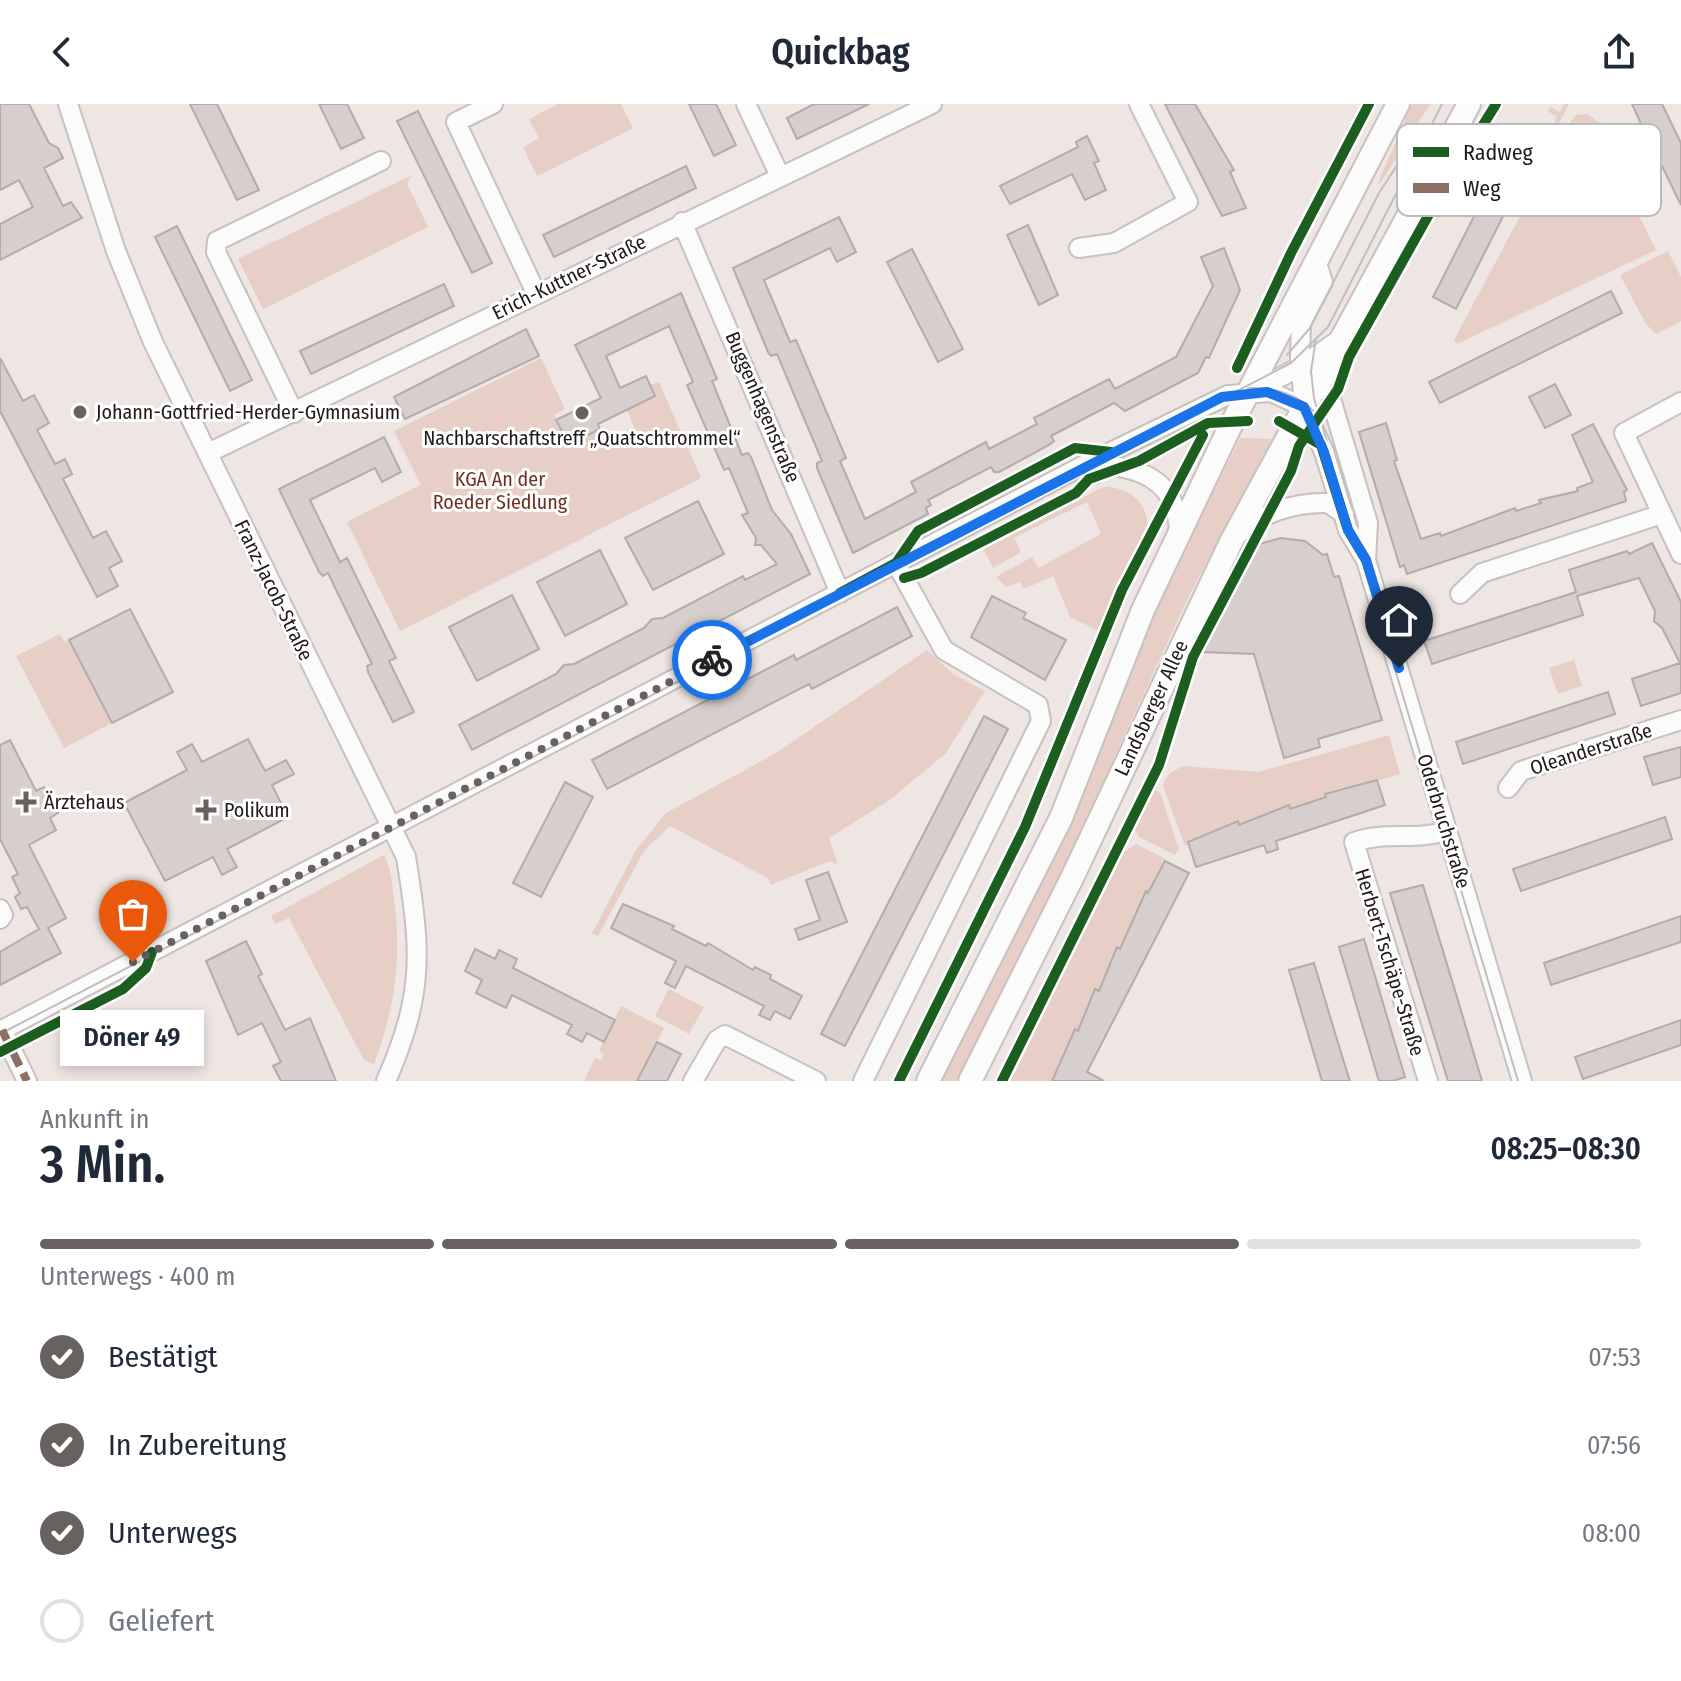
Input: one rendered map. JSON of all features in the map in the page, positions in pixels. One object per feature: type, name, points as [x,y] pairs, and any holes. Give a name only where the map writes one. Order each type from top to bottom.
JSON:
[{"type":"main road","name":"Landsberger Allee","points":[[928,1081],[1061,818],[1143,610],[1179,534],[1248,392],[1398,104]]},
{"type":"main road","name":"Landsberger Allee","points":[[1458,124],[1469,104]]},
{"type":"main road","name":"Landsberger Allee","points":[[970,1081],[1072,878],[1231,542],[1408,216]]},
{"type":"street","name":"Franz-Jacob-Straße","points":[[68,104],[121,264],[153,342],[406,857],[418,951],[415,1004],[386,1081]]},
{"type":"street","points":[[493,104],[456,122],[536,293]]},
{"type":"street","points":[[746,104],[780,176]]},
{"type":"street","name":"Erich-Kuttner-Straße","points":[[208,453],[932,104]]},
{"type":"street","points":[[1079,248],[1114,243],[1188,202],[1139,104]]},
{"type":"street","points":[[294,413],[216,252],[217,241],[381,161]]},
{"type":"street","name":"Buggenhagenstraße","points":[[682,222],[704,267],[840,593]]},
{"type":"street","name":"Oderbruchstraße","points":[[1316,260],[1323,282],[1301,323],[1300,367],[1304,407],[1324,452],[1344,514],[1366,560],[1522,1081]]},
{"type":"street","name":"Oderbruchstraße","points":[[1340,340],[1332,367],[1331,399],[1368,523],[1366,560]]},
{"type":"street","name":"Landsberger Allee","points":[[1248,392],[1300,367],[1340,340]]},
{"type":"street","points":[[27,1081],[1,1031],[1088,463],[1222,397],[1248,392],[1280,394],[1304,407]]},
{"type":"street","points":[[1681,402],[1624,433],[1681,554]]},
{"type":"street","points":[[1088,463],[1126,466],[1153,479],[1170,496],[1178,514],[1179,534]]},
{"type":"street","points":[[1231,542],[1267,514],[1305,504],[1328,503],[1344,514]]},
{"type":"street","points":[[1460,594],[1482,573],[1662,514]]},
{"type":"street","points":[[863,1081],[1041,721],[1038,705],[944,650],[896,563]]},
{"type":"street","name":"Oleanderstraße","points":[[1508,788],[1521,771],[1681,720]]},
{"type":"street","name":"Herbert-Tschäpe-Straße","points":[[1428,1081],[1354,842],[1376,834],[1421,838],[1447,831]]},
{"type":"street","points":[[0,909],[0,919]]},
{"type":"street","points":[[693,1081],[711,1048],[725,1035],[816,1081]]},
{"type":"green space","points":[[559,104],[621,104],[633,128],[537,176],[523,147],[539,138],[529,119]]},
{"type":"green space","points":[[1412,104],[1430,104],[1418,124],[1403,124]]},
{"type":"green space","points":[[1564,104],[1569,104],[1559,124],[1553,124],[1557,117],[1548,111],[1550,107],[1560,112]]},
{"type":"green space","points":[[1587,114],[1600,123],[1569,124],[1576,115]]},
{"type":"green space","points":[[1397,139],[1397,157],[1378,183]]},
{"type":"green space","points":[[412,175],[407,184],[428,227],[263,309],[238,259]]},
{"type":"green space","points":[[1520,216],[1639,216],[1656,250],[1457,344],[1454,340]]},
{"type":"green space","points":[[1668,251],[1681,277],[1681,321],[1656,334],[1646,324],[1620,275]]},
{"type":"green space","name":"KGA An der Roeder Siedlung","points":[[541,358],[565,409],[554,415],[569,445],[606,427],[615,436],[634,427],[627,410],[655,396],[650,385],[659,382],[701,478],[400,631],[347,522],[421,485],[394,431]]},
{"type":"green space","points":[[1240,438],[1272,439],[1189,596],[1060,875],[956,1081],[942,1081],[1066,832],[1166,588]]},
{"type":"green space","points":[[1103,487],[1120,489],[1140,502],[1147,526],[1097,630],[1070,617],[1053,576],[1024,589],[1020,582],[1006,587],[996,577],[1032,557],[1038,568],[1101,534],[1087,502],[1014,538],[1021,551],[993,568],[983,549]]},
{"type":"green space","points":[[60,634],[64,642],[69,640],[112,723],[64,748],[16,656]]},
{"type":"green space","points":[[927,650],[953,674],[985,691],[946,753],[891,799],[829,838],[838,865],[830,861],[771,885],[768,878],[670,826],[644,851],[598,936],[592,933],[636,850],[666,813],[776,753]]},
{"type":"green space","points":[[1574,660],[1582,686],[1558,694],[1549,668]]},
{"type":"green space","points":[[1389,735],[1400,774],[1342,792],[1341,788],[1325,793],[1326,797],[1290,809],[1289,805],[1239,825],[1238,822],[1222,827],[1223,831],[1185,846],[1163,786],[1168,776],[1183,766],[1259,772]]},
{"type":"green space","points":[[1152,791],[1160,793],[1179,849],[1175,855],[1139,837],[1135,830]]},
{"type":"green space","points":[[1136,844],[1166,859],[1148,893],[1145,892],[1120,949],[1117,948],[1099,991],[1095,990],[1052,1081],[1009,1081],[1120,855]]},
{"type":"green space","points":[[384,855],[390,870],[394,898],[397,962],[392,1002],[374,1064],[364,1060],[289,918],[275,924],[271,916]]},
{"type":"green space","points":[[669,989],[704,1007],[689,1034],[655,1016]]},
{"type":"green space","points":[[621,1006],[664,1028],[637,1081],[584,1081],[595,1058],[601,1060],[604,1054],[599,1051]]},
{"type":"building","points":[[0,104],[29,104],[49,143],[58,148],[63,158],[44,168],[63,206],[71,202],[82,218],[0,260],[0,224],[33,207],[19,180],[0,190]]},
{"type":"building","points":[[190,104],[217,104],[259,190],[237,200]]},
{"type":"building","points":[[319,104],[347,104],[364,138],[341,149]]},
{"type":"building","points":[[689,104],[716,104],[736,145],[714,156]]},
{"type":"building","points":[[814,104],[869,104],[797,139],[787,118]]},
{"type":"building","points":[[1165,104],[1195,104],[1234,170],[1230,172],[1246,208],[1222,216]]},
{"type":"building","points":[[1632,104],[1662,104],[1681,143],[1681,205],[1661,164],[1661,124],[1641,124]]},
{"type":"building","points":[[418,111],[492,263],[472,273],[397,121]]},
{"type":"building","points":[[1087,136],[1099,161],[1094,163],[1106,190],[1085,200],[1072,174],[1010,204],[1000,186],[1078,147],[1076,142]]},
{"type":"building","points":[[686,166],[696,188],[554,257],[543,235]]},
{"type":"building","points":[[1474,216],[1503,216],[1456,309],[1433,297]]},
{"type":"building","points":[[839,217],[856,252],[837,262],[830,248],[764,280],[790,342],[796,340],[846,458],[840,461],[865,519],[916,492],[911,482],[986,442],[989,449],[1037,424],[1034,418],[1109,379],[1115,389],[1176,357],[1213,286],[1201,257],[1224,248],[1240,290],[1209,358],[1206,357],[1198,373],[1125,411],[1114,403],[1051,436],[1054,441],[1049,445],[999,472],[994,472],[991,467],[928,500],[931,505],[926,508],[928,514],[853,553],[817,468],[817,463],[822,461],[777,354],[771,356],[768,352],[733,268]]},
{"type":"building","points":[[1028,225],[1058,295],[1039,305],[1007,235]]},
{"type":"building","points":[[177,226],[252,380],[230,391],[155,237]]},
{"type":"building","points":[[912,249],[963,349],[938,362],[887,262]]},
{"type":"building","points":[[444,284],[454,306],[311,374],[300,351]]},
{"type":"building","points":[[1611,291],[1622,313],[1440,403],[1429,382]]},
{"type":"building","points":[[681,293],[717,379],[712,381],[742,455],[748,453],[751,457],[772,510],[791,534],[810,574],[472,750],[459,725],[556,674],[564,665],[574,664],[644,628],[652,619],[663,618],[743,576],[745,580],[777,564],[761,545],[755,545],[756,538],[742,515],[748,513],[729,468],[724,470],[687,385],[693,382],[669,326],[606,356],[620,388],[646,376],[655,396],[598,424],[600,429],[569,445],[556,420],[601,398],[575,345]]},
{"type":"building","points":[[526,329],[539,356],[405,419],[394,397]]},
{"type":"building","points":[[0,358],[23,401],[34,395],[49,423],[37,430],[55,464],[65,459],[72,474],[63,479],[93,538],[106,531],[122,561],[109,568],[118,586],[97,597],[0,411]]},
{"type":"building","points":[[1555,384],[1571,415],[1545,428],[1529,397]]},
{"type":"building","points":[[1386,423],[1397,460],[1394,461],[1421,539],[1440,533],[1441,536],[1515,508],[1516,511],[1541,503],[1539,500],[1578,491],[1577,488],[1593,482],[1572,435],[1593,424],[1627,490],[1624,492],[1626,501],[1407,574],[1404,565],[1400,567],[1359,432]]},
{"type":"building","points":[[384,437],[401,472],[382,482],[375,468],[310,500],[340,562],[347,558],[396,658],[389,661],[414,712],[393,722],[368,672],[367,666],[372,664],[328,573],[323,576],[319,572],[279,489]]},
{"type":"building","points":[[698,501],[724,554],[653,590],[625,538]]},
{"type":"building","points":[[1281,538],[1305,541],[1323,555],[1327,554],[1334,577],[1339,576],[1382,720],[1318,739],[1320,747],[1284,758],[1254,654],[1203,652],[1259,544]]},
{"type":"building","points":[[1652,543],[1681,602],[1681,693],[1641,706],[1632,679],[1680,663],[1662,628],[1654,621],[1655,611],[1639,578],[1577,596],[1583,615],[1432,664],[1424,641],[1576,592],[1569,570],[1627,551],[1629,554]]},
{"type":"building","points":[[600,550],[627,604],[565,636],[537,582]]},
{"type":"building","points":[[512,595],[539,649],[477,681],[449,627]]},
{"type":"building","points":[[992,596],[1026,613],[1023,618],[1066,640],[1045,680],[971,637]]},
{"type":"building","points":[[897,607],[912,636],[812,689],[809,684],[607,789],[592,760],[794,655],[796,660]]},
{"type":"building","points":[[130,609],[173,692],[112,723],[69,640]]},
{"type":"building","points":[[1608,692],[1615,714],[1463,764],[1456,742]]},
{"type":"building","points":[[984,716],[1008,729],[845,1046],[821,1034]]},
{"type":"building","name":"Polikum","points":[[248,739],[265,771],[286,760],[294,774],[272,785],[288,817],[227,849],[237,867],[222,875],[213,857],[165,881],[124,803],[187,770],[177,752],[192,744],[202,762]]},
{"type":"building","points":[[10,740],[36,791],[44,787],[58,813],[50,818],[56,830],[29,845],[66,918],[48,928],[61,953],[0,985],[0,952],[39,929],[27,907],[21,909],[15,897],[20,893],[12,877],[18,874],[0,839],[0,745]]},
{"type":"building","points":[[1681,747],[1681,777],[1653,785],[1644,757]]},
{"type":"building","points":[[1377,780],[1385,805],[1276,841],[1278,849],[1267,853],[1264,845],[1196,867],[1188,842],[1238,821],[1239,825],[1289,805],[1290,809],[1326,797],[1325,794]]},
{"type":"building","points":[[565,782],[593,797],[541,897],[513,883]]},
{"type":"building","points":[[1665,817],[1672,839],[1521,891],[1513,869]]},
{"type":"building","points":[[1165,861],[1189,873],[1087,1072],[1104,1081],[1052,1081],[1095,989],[1099,991],[1117,947],[1120,949],[1146,891],[1148,893]]},
{"type":"building","points":[[828,872],[847,922],[799,940],[795,929],[820,920],[806,880]]},
{"type":"building","points":[[1423,885],[1482,1081],[1448,1081],[1390,893]]},
{"type":"building","points":[[623,904],[674,926],[672,929],[706,946],[708,943],[753,970],[755,967],[771,975],[770,979],[802,996],[790,1019],[775,1011],[770,1020],[759,1015],[764,1006],[686,966],[675,988],[665,983],[676,961],[611,928]]},
{"type":"building","points":[[1681,916],[1681,942],[1551,985],[1544,963]]},
{"type":"building","points":[[1364,939],[1405,1077],[1393,1081],[1379,1081],[1339,947]]},
{"type":"building","points":[[246,941],[262,974],[258,976],[285,1030],[310,1018],[336,1081],[281,1081],[273,1066],[281,1062],[262,1023],[238,1035],[206,961]]},
{"type":"building","points":[[475,949],[495,959],[499,950],[517,959],[513,968],[615,1020],[604,1042],[587,1033],[582,1042],[567,1034],[572,1025],[512,995],[506,1008],[476,993],[482,980],[465,971]]},
{"type":"building","points":[[1314,963],[1350,1081],[1322,1081],[1289,970]]},
{"type":"building","points":[[1681,1020],[1681,1045],[1583,1079],[1575,1057]]},
{"type":"building","points":[[657,1042],[681,1054],[667,1081],[637,1081]]},
{"type":"tram line","points":[[1432,124],[1442,104]]},
{"type":"tram line","points":[[1287,355],[1310,328],[1379,193],[1397,165]]},
{"type":"tram line","points":[[0,1034],[1291,363],[1328,327],[1397,192]]},
{"type":"tram line","points":[[1316,339],[1311,371],[1314,398],[1518,1081]]},
{"type":"tram line","points":[[1248,388],[1287,394],[1304,403],[1319,417]]},
{"type":"marked path","points":[[2,1030],[27,1081]]},
{"type":"cycle path","points":[[1237,368],[1291,253],[1369,104]]},
{"type":"cycle path","points":[[1484,124],[1496,104]]},
{"type":"cycle path","points":[[1002,1081],[1159,765],[1193,657],[1291,471],[1299,446],[1338,389],[1349,357],[1428,216]]},
{"type":"cycle path","points":[[904,578],[921,573],[1076,493],[1089,479],[1139,461],[1208,423],[1248,421]]},
{"type":"cycle path","points":[[1279,421],[1321,445],[1348,530],[1366,560]]},
{"type":"cycle path","points":[[899,1081],[1025,827],[1122,590],[1203,435]]},
{"type":"cycle path","points":[[840,593],[896,563],[918,531],[1075,448],[1111,452]]},
{"type":"cycle path","points":[[0,1052],[123,989],[146,968],[152,952]]},
{"type":"way so far","points":[[133,962],[712,660]]},
{"type":"place","name":"Johann-Gottfried-Herder-Gymnasium","points":[[80,412]]},
{"type":"place","name":"Nachbarschaftstreff „Quatschtrommel“","points":[[582,413]]},
{"type":"place","name":"Ärztehaus","points":[[26,802]]},
{"type":"place","name":"Polikum","points":[[206,810]]},
{"type":"place","name":"Döner 49","points":[[133,962]]},
{"type":"route","points":[[712,660],[1088,463],[1222,397],[1257,391],[1280,394],[1304,407],[1324,452],[1348,530],[1366,560],[1399,668]]}]
